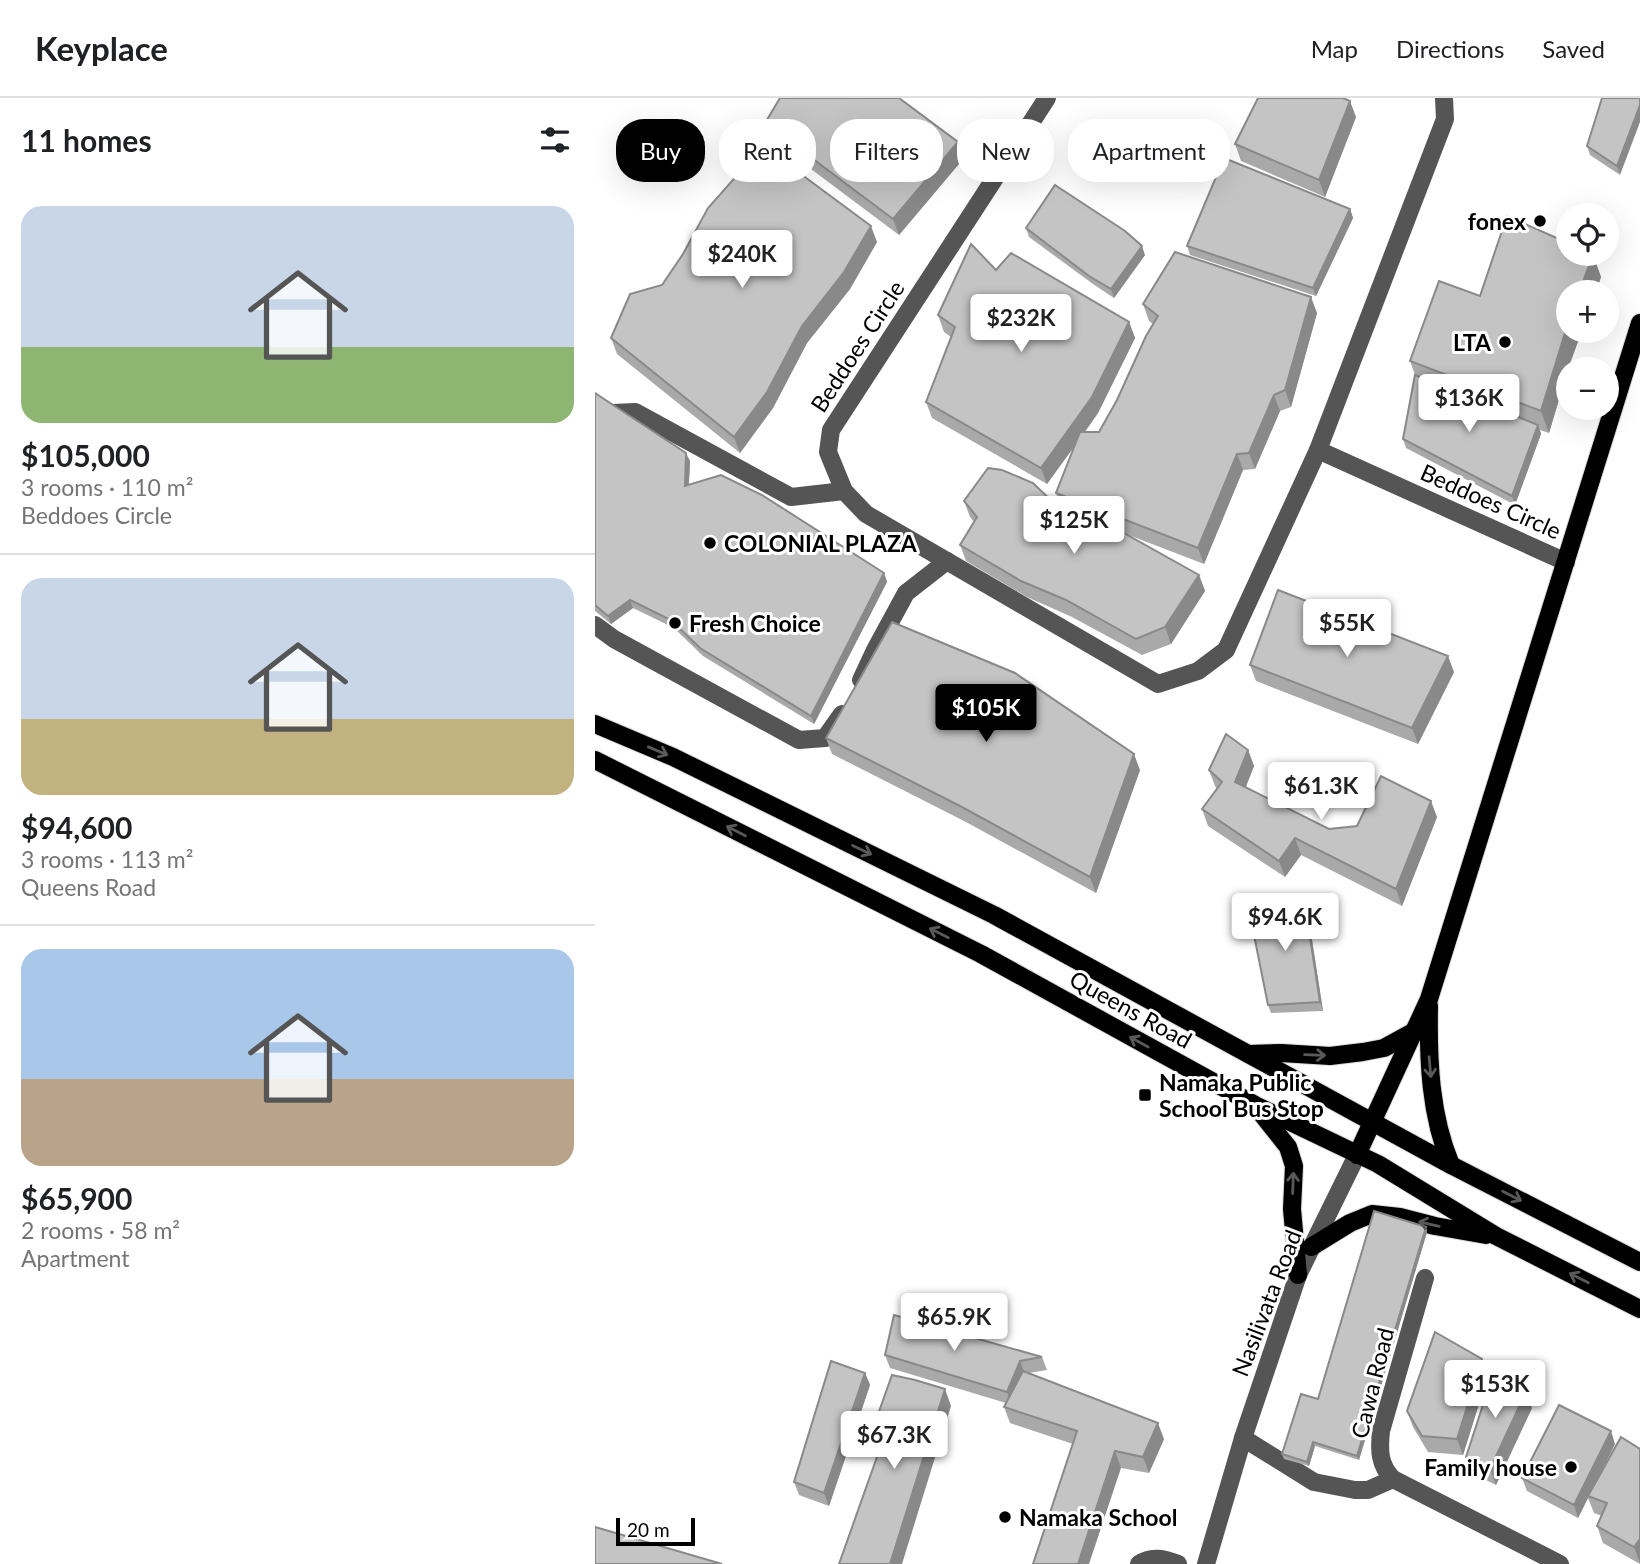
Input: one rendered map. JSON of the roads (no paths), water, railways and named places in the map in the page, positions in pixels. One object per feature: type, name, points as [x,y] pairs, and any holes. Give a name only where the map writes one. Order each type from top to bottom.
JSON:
[{"type":"main road","points":[[1451,1165],[1444,1148],[1432,1094],[1429,999],[1640,323]]},
{"type":"main road","name":"Queens Road","points":[[595,724],[673,757],[994,915],[1451,1165],[1640,1262]]},
{"type":"main road","name":"Queens Road","points":[[595,760],[981,954],[1255,1105],[1377,1164],[1496,1236],[1640,1309]]},
{"type":"main road","name":"Nasilivata Road","points":[[1357,1155],[1429,999]]},
{"type":"main road","points":[[1247,1054],[1331,1056],[1363,1052],[1384,1048],[1415,1031]]},
{"type":"main road","points":[[1255,1105],[1288,1147],[1294,1166],[1292,1209],[1298,1275]]},
{"type":"main road","points":[[1311,1247],[1350,1223],[1372,1214],[1496,1236]]},
{"type":"street","name":"Beddoes Circle","points":[[1047,98],[831,430],[828,452],[844,491],[866,514],[1158,684],[1198,671],[1226,650],[1318,450],[1445,119],[1444,98]]},
{"type":"street","points":[[595,419],[613,413],[635,412],[791,498],[844,491]]},
{"type":"street","name":"Beddoes Circle","points":[[1318,450],[1566,562]]},
{"type":"street","points":[[595,625],[614,639],[799,740],[825,738],[849,706],[907,593],[947,561]]},
{"type":"street","name":"Nasilivata Road","points":[[1206,1564],[1243,1438],[1298,1275],[1357,1155]]},
{"type":"street","name":"Cawa Road","points":[[1393,1479],[1380,1461],[1381,1431],[1425,1278]]},
{"type":"street","points":[[1243,1438],[1314,1482],[1368,1490],[1393,1479],[1560,1564]]},
{"type":"street","points":[[1139,1564],[1145,1560],[1161,1558],[1178,1564]]},
{"type":"place","name":"fonex","points":[[1540,221]]},
{"type":"place","name":"LTA","points":[[1505,342]]},
{"type":"place","name":"COLONIAL PLAZA","points":[[710,543]]},
{"type":"place","name":"Fresh Choice","points":[[675,623]]},
{"type":"place","name":"Namaka Public School Bus Stop","points":[[1145,1095]]},
{"type":"place","name":"Family house","points":[[1571,1467]]},
{"type":"place","name":"Namaka School","points":[[1005,1517]]}]
